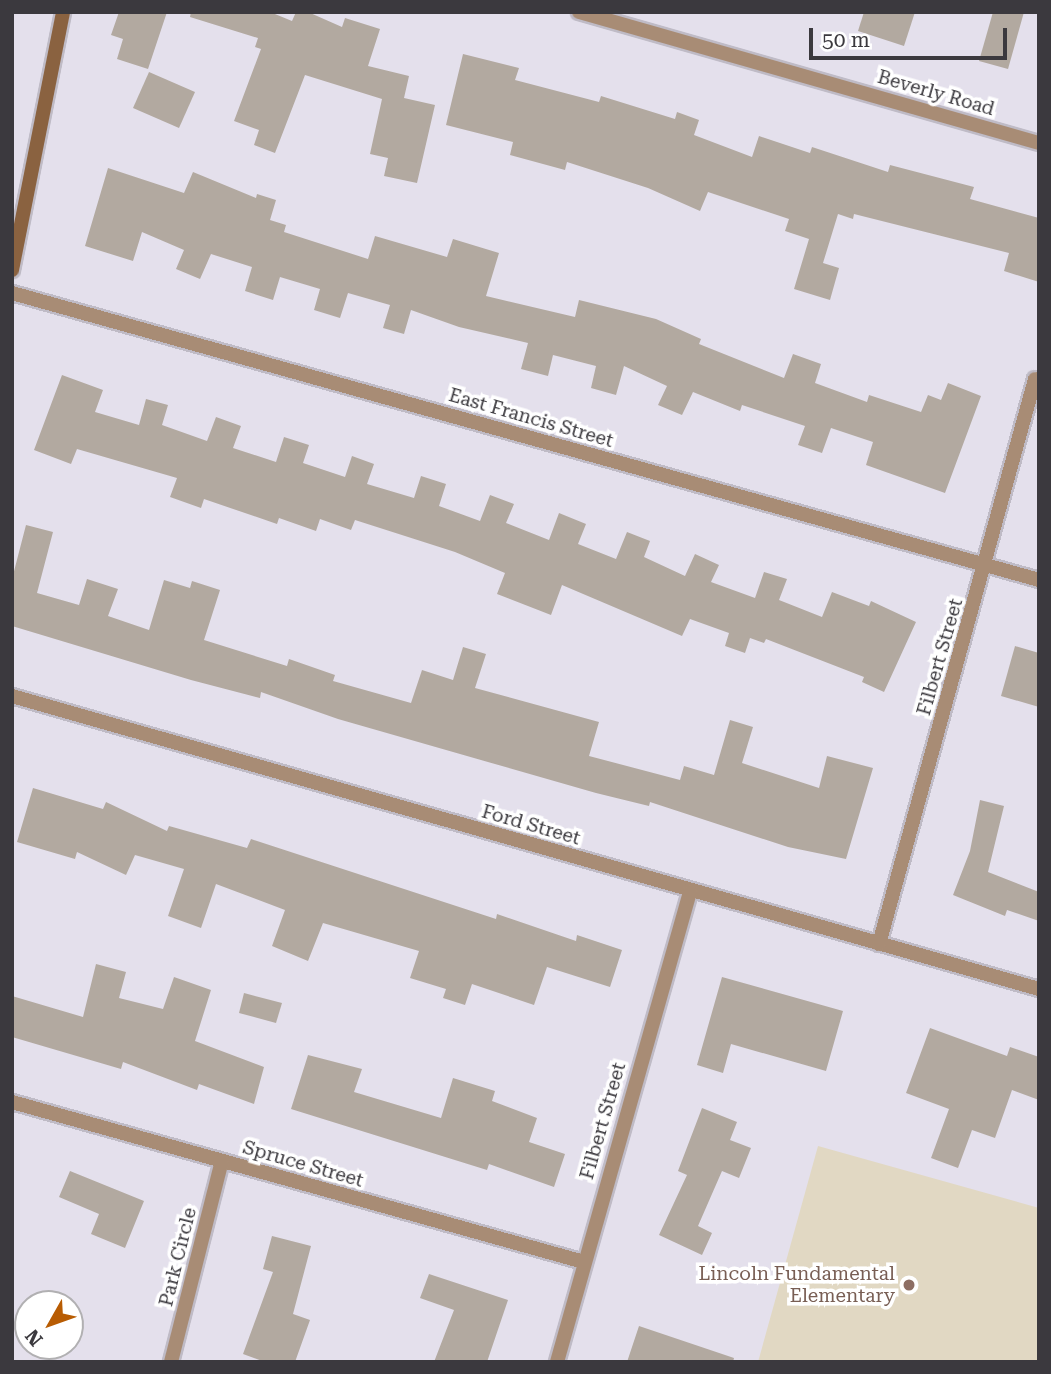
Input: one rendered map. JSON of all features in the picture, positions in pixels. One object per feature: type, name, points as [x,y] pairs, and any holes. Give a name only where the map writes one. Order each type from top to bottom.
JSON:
[{"type":"main road","points":[[12,270],[16,221],[63,12]]},
{"type":"street","name":"Beverly Road","points":[[579,12],[1039,143]]},
{"type":"street","name":"East Francis Street","points":[[12,293],[1039,580]]},
{"type":"street","name":"Filbert Street","points":[[879,944],[1035,380]]},
{"type":"street","name":"Ford Street","points":[[12,696],[1039,989]]},
{"type":"street","name":"Filbert Street","points":[[557,1362],[690,891]]},
{"type":"street","name":"Spruce Street","points":[[12,1102],[584,1262]]},
{"type":"street","name":"Park Circle","points":[[171,1362],[222,1161]]},
{"type":"shaded area","name":"Lincoln Fundamental Elementary","points":[[818,1146],[1039,1208],[1039,1362],[758,1362]]},
{"type":"building","points":[[119,12],[167,12],[148,69],[117,59],[123,39],[111,35]]},
{"type":"building","points":[[191,12],[270,12],[292,21],[296,12],[308,12],[342,27],[345,18],[380,29],[368,66],[409,76],[404,98],[435,105],[417,183],[384,176],[388,158],[370,154],[382,99],[305,75],[275,153],[254,145],[259,130],[234,121],[261,49],[255,47],[258,38],[190,17]]},
{"type":"building","points":[[864,12],[915,12],[904,46],[858,31]]},
{"type":"building","points":[[993,12],[1024,12],[1008,69],[979,61]]},
{"type":"building","points":[[463,54],[519,68],[515,80],[599,102],[601,96],[675,119],[677,112],[699,120],[694,135],[752,157],[759,136],[810,153],[812,147],[888,172],[890,165],[974,187],[970,199],[1039,218],[1039,282],[1004,271],[1009,253],[854,214],[853,219],[838,214],[823,263],[839,268],[830,300],[794,289],[809,239],[785,231],[789,219],[708,192],[700,211],[648,188],[567,162],[565,170],[510,155],[513,142],[446,125]]},
{"type":"building","points":[[149,72],[195,92],[179,128],[133,108]]},
{"type":"building","points":[[108,168],[184,193],[193,172],[256,198],[257,194],[276,200],[270,220],[286,225],[284,232],[368,259],[375,236],[447,257],[453,239],[499,253],[486,296],[575,317],[579,300],[656,319],[701,339],[699,344],[784,378],[793,354],[821,364],[815,383],[867,402],[869,395],[921,412],[928,395],[941,400],[948,383],[981,396],[945,493],[866,465],[873,442],[831,428],[822,453],[798,445],[805,426],[742,405],[740,411],[693,392],[682,415],[658,405],[667,386],[624,366],[616,395],[591,388],[596,366],[553,355],[548,376],[521,369],[528,343],[459,327],[411,310],[404,334],[383,328],[390,305],[348,293],[340,318],[314,310],[320,289],[280,277],[273,300],[245,291],[252,267],[211,254],[200,279],[176,269],[184,250],[142,232],[133,261],[85,246]]},
{"type":"building","points":[[62,375],[103,390],[95,412],[139,425],[146,399],[168,405],[162,425],[207,441],[216,417],[241,426],[233,448],[276,462],[284,437],[309,445],[303,463],[345,477],[352,456],[374,464],[367,484],[414,498],[421,476],[446,484],[439,506],[480,521],[490,495],[514,504],[506,523],[549,540],[559,513],[586,524],[578,544],[616,559],[627,532],[650,541],[644,557],[685,576],[695,554],[719,565],[711,582],[755,598],[764,572],[787,579],[779,600],[822,617],[832,592],[869,606],[871,601],[916,622],[884,692],[862,682],[864,677],[766,639],[764,643],[750,638],[745,653],[725,646],[729,633],[690,619],[682,636],[562,585],[551,615],[497,594],[505,573],[455,552],[355,520],[351,530],[320,519],[316,531],[279,518],[277,524],[204,499],[201,508],[170,497],[177,478],[77,449],[71,464],[34,450]]},
{"type":"building","points":[[26,525],[53,532],[37,593],[79,605],[87,579],[118,589],[108,616],[149,630],[164,580],[190,588],[192,581],[220,590],[204,640],[287,666],[289,659],[335,675],[333,681],[411,703],[422,670],[453,680],[463,647],[486,654],[475,688],[599,722],[589,756],[680,780],[684,766],[714,775],[730,720],[753,727],[742,763],[819,788],[827,756],[873,768],[846,859],[788,847],[650,802],[649,806],[596,793],[338,719],[261,692],[260,698],[191,680],[12,626],[12,579]]},
{"type":"building","points":[[1015,646],[1039,653],[1039,707],[1001,696]]},
{"type":"building","points":[[33,788],[103,809],[106,802],[167,831],[169,826],[247,848],[251,839],[496,919],[497,914],[576,941],[577,935],[622,950],[610,987],[547,967],[534,1005],[472,984],[465,1005],[443,998],[446,989],[410,978],[419,951],[323,923],[308,961],[272,946],[285,910],[216,884],[201,928],[168,916],[184,869],[135,855],[126,875],[77,852],[75,859],[17,842]]},
{"type":"building","points":[[980,800],[1004,806],[988,872],[1039,892],[1039,921],[1007,910],[1005,916],[953,895],[970,851]]},
{"type":"building","points":[[96,964],[126,972],[119,998],[163,1009],[174,977],[211,990],[195,1041],[264,1067],[254,1104],[199,1084],[197,1090],[123,1062],[121,1069],[12,1037],[12,996],[83,1017]]},
{"type":"building","points":[[722,977],[843,1011],[826,1071],[731,1044],[723,1073],[697,1065]]},
{"type":"building","points":[[244,993],[282,1003],[276,1023],[239,1013]]},
{"type":"building","points":[[930,1028],[1007,1056],[1010,1047],[1039,1057],[1039,1100],[1012,1090],[995,1138],[972,1130],[958,1168],[931,1158],[949,1109],[906,1093]]},
{"type":"building","points":[[308,1055],[362,1069],[354,1092],[441,1118],[453,1078],[495,1091],[492,1101],[537,1118],[529,1142],[565,1154],[554,1187],[489,1164],[487,1170],[291,1109]]},
{"type":"building","points":[[702,1108],[737,1122],[730,1140],[751,1148],[739,1178],[722,1171],[698,1226],[712,1233],[702,1255],[659,1235],[687,1175],[678,1171]]},
{"type":"building","points":[[70,1171],[144,1201],[125,1248],[91,1234],[99,1214],[59,1197]]},
{"type":"building","points":[[272,1236],[311,1246],[293,1314],[310,1320],[295,1362],[265,1362],[243,1354],[273,1272],[263,1269]]},
{"type":"building","points":[[429,1274],[508,1300],[487,1362],[434,1362],[454,1310],[420,1298]]},
{"type":"building","points":[[639,1326],[734,1358],[733,1362],[627,1362]]},
{"type":"place","name":"Lincoln Fundamental Elementary","points":[[909,1285]]}]
